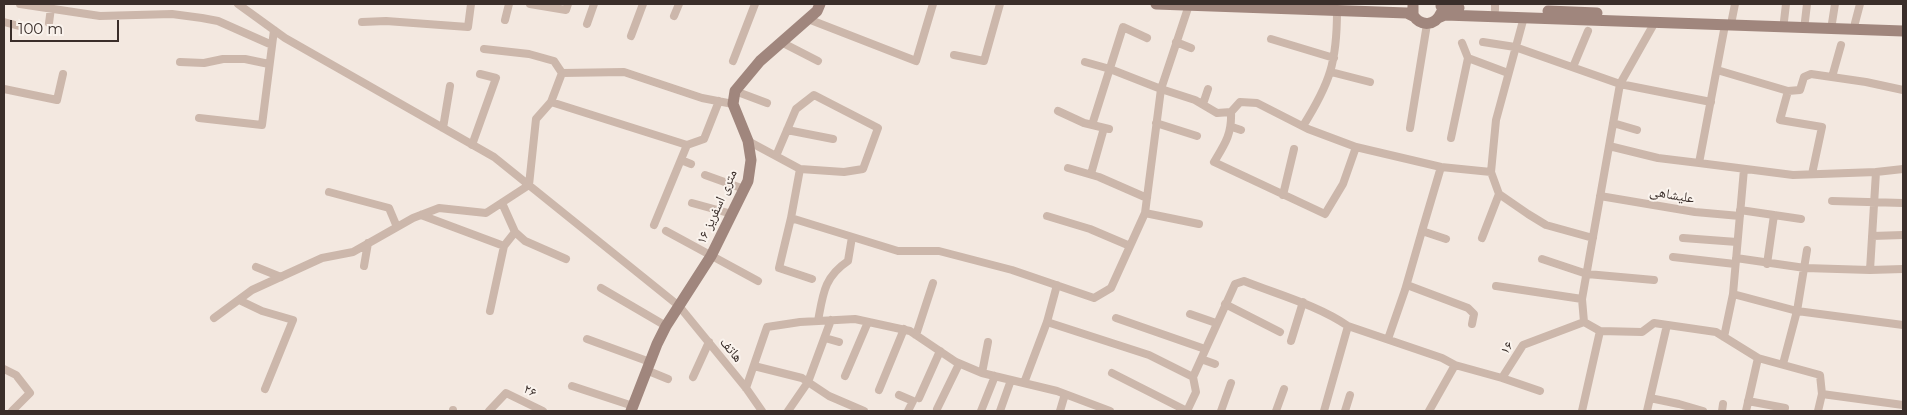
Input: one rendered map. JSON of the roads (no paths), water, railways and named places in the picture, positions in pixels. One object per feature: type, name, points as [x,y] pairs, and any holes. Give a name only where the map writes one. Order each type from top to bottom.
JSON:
[{"type":"main road","points":[[733,104],[735,92],[760,61],[818,11],[820,4]]},
{"type":"main road","points":[[1156,4],[1407,13],[1413,8]]},
{"type":"main road","points":[[1357,4],[1408,6],[1413,8],[1420,22],[1427,24],[1446,15],[1655,22],[1784,21],[1903,25]]},
{"type":"main road","points":[[1440,5],[1446,8],[1598,8],[1729,22],[1903,32]]},
{"type":"main road","points":[[1438,18],[1441,10],[1440,5]]},
{"type":"main road","name":"۱۶ متری اسفریز","points":[[632,408],[666,326],[711,256],[748,181],[751,160],[748,141],[733,104]]},
{"type":"street","points":[[20,4],[100,16],[172,14],[202,18],[218,21],[272,45]]},
{"type":"street","name":"هاتف","points":[[238,4],[285,38],[494,157],[679,306],[746,388],[762,411]]},
{"type":"street","points":[[362,22],[386,21],[468,27],[472,4]]},
{"type":"street","points":[[505,20],[509,4]]},
{"type":"street","points":[[530,4],[566,10],[568,4]]},
{"type":"street","points":[[587,24],[594,4]]},
{"type":"street","points":[[631,36],[643,4]]},
{"type":"street","points":[[674,16],[679,4]]},
{"type":"street","points":[[733,61],[755,4]]},
{"type":"street","points":[[808,19],[916,61],[933,4]]},
{"type":"street","points":[[954,55],[984,61],[1000,4]]},
{"type":"street","points":[[1699,163],[1717,70],[1735,4]]},
{"type":"street","points":[[1784,21],[1786,4]]},
{"type":"street","points":[[1805,22],[1807,4]]},
{"type":"street","points":[[1832,22],[1835,4]]},
{"type":"street","points":[[1855,24],[1860,4]]},
{"type":"street","points":[[790,218],[898,251],[939,250],[1012,270],[1094,298],[1112,288],[1145,213],[1161,89],[1189,5]]},
{"type":"street","points":[[49,23],[51,8]]},
{"type":"street","points":[[1303,126],[1320,99],[1331,72],[1334,58],[1337,11]]},
{"type":"street","points":[[1524,17],[1496,120],[1491,172],[1499,194],[1546,225],[1593,238]]},
{"type":"street","points":[[4,22],[18,26]]},
{"type":"street","points":[[1655,22],[1620,84],[1582,299],[1584,322],[1600,331],[1642,332],[1654,323],[1716,332],[1758,358],[1820,375],[1822,394],[1818,411]]},
{"type":"street","points":[[1410,128],[1427,24]]},
{"type":"street","points":[[1092,125],[1123,27],[1147,38]]},
{"type":"street","points":[[199,118],[262,125],[274,30]]},
{"type":"street","points":[[1573,67],[1588,31]]},
{"type":"street","points":[[1271,39],[1334,58]]},
{"type":"street","points":[[781,42],[818,61]]},
{"type":"street","points":[[1176,42],[1191,48]]},
{"type":"street","points":[[1483,42],[1515,47],[1620,84],[1711,102]]},
{"type":"street","points":[[1451,138],[1468,58],[1462,43]]},
{"type":"street","points":[[1832,76],[1841,45]]},
{"type":"street","points":[[484,49],[528,54],[554,61],[562,73]]},
{"type":"street","points":[[1468,58],[1508,72]]},
{"type":"street","points":[[180,62],[204,63],[223,59],[245,59],[269,64]]},
{"type":"street","points":[[1085,62],[1110,69],[1195,100],[1217,113],[1231,112],[1240,102],[1257,104],[1303,126],[1356,147],[1441,167],[1491,172]]},
{"type":"street","points":[[1717,70],[1788,91],[1800,90],[1804,77],[1811,74],[1832,76],[1903,90]]},
{"type":"street","points":[[562,73],[624,72],[702,98],[733,104]]},
{"type":"street","points":[[1331,72],[1370,82]]},
{"type":"street","points":[[214,318],[252,290],[322,258],[353,252],[421,214],[439,208],[486,213],[529,185],[536,119],[551,102],[562,73]]},
{"type":"street","points":[[4,89],[57,100],[63,74]]},
{"type":"street","points":[[472,145],[496,78],[480,74]]},
{"type":"street","points":[[444,128],[450,86]]},
{"type":"street","points":[[1203,104],[1208,89]]},
{"type":"street","points":[[1788,91],[1780,120],[1822,127],[1812,174]]},
{"type":"street","points":[[735,92],[767,103]]},
{"type":"street","points":[[748,141],[800,169],[844,172],[863,169],[878,128],[814,95],[796,110],[776,156]]},
{"type":"street","points":[[551,102],[687,145],[704,139],[719,101]]},
{"type":"street","points":[[1058,111],[1092,125],[1106,128],[1091,174]]},
{"type":"street","points":[[1231,112],[1232,127],[1214,162],[1325,214],[1343,184],[1356,147]]},
{"type":"street","points":[[1156,123],[1197,136]]},
{"type":"street","points":[[1613,123],[1637,130]]},
{"type":"street","points":[[1232,127],[1242,130]]},
{"type":"street","points":[[787,130],[833,139]]},
{"type":"street","points":[[654,225],[687,145]]},
{"type":"street","points":[[1609,146],[1658,158],[1793,175],[1876,172],[1903,169]]},
{"type":"street","points":[[1283,195],[1294,149]]},
{"type":"street","points":[[681,160],[690,164]]},
{"type":"street","points":[[1388,339],[1441,167]]},
{"type":"street","points":[[1068,168],[1091,174],[1147,198]]},
{"type":"street","points":[[800,169],[779,268],[812,279]]},
{"type":"street","points":[[1724,337],[1733,294],[1744,169]]},
{"type":"street","points":[[1870,270],[1876,172]]},
{"type":"street","points":[[705,175],[744,189]]},
{"type":"street","points":[[329,192],[389,208],[397,227]]},
{"type":"street","points":[[1482,238],[1499,194]]},
{"type":"street","name":"علیشاهی","points":[[1600,196],[1695,212],[1774,215],[1801,219]]},
{"type":"street","points":[[1832,201],[1903,203]]},
{"type":"street","points":[[502,202],[515,232],[524,240],[566,259]]},
{"type":"street","points":[[692,203],[732,214]]},
{"type":"street","points":[[1145,213],[1199,224]]},
{"type":"street","points":[[421,214],[504,246]]},
{"type":"street","points":[[1767,264],[1774,215]]},
{"type":"street","points":[[1047,216],[1090,229],[1130,246]]},
{"type":"street","points":[[666,231],[758,281]]},
{"type":"street","points":[[1422,231],[1446,239]]},
{"type":"street","points":[[490,311],[504,246],[515,232]]},
{"type":"street","points":[[1872,236],[1903,235]]},
{"type":"street","points":[[818,321],[825,285],[836,269],[848,261],[852,237]]},
{"type":"street","points":[[1683,238],[1738,242]]},
{"type":"street","points":[[364,266],[368,243]]},
{"type":"street","points":[[1783,364],[1797,311],[1806,268],[1807,250]]},
{"type":"street","points":[[1673,257],[1806,268],[1903,269]]},
{"type":"street","points":[[1542,259],[1587,274],[1654,280]]},
{"type":"street","points":[[256,267],[281,277]]},
{"type":"street","points":[[1112,373],[1187,411],[1196,392],[1193,377],[1216,323],[1235,284],[1244,281],[1303,302],[1334,316],[1348,326],[1442,358],[1455,365],[1540,391]]},
{"type":"street","points":[[916,334],[933,284]]},
{"type":"street","points":[[1024,384],[1047,322],[1057,285]]},
{"type":"street","points":[[1406,285],[1468,308],[1474,314],[1472,324]]},
{"type":"street","points":[[1496,286],[1582,299]]},
{"type":"street","points":[[601,288],[666,326]]},
{"type":"street","points":[[1733,294],[1797,311],[1903,325]]},
{"type":"street","points":[[239,300],[262,311],[293,320],[265,390]]},
{"type":"street","points":[[1291,341],[1303,302]]},
{"type":"street","points":[[1225,304],[1280,332]]},
{"type":"street","points":[[1190,314],[1216,323]]},
{"type":"street","points":[[1116,318],[1205,349]]},
{"type":"street","points":[[746,388],[767,327],[800,322],[855,319],[904,329],[916,334],[959,364],[982,373],[1065,394],[1110,411]]},
{"type":"street","points":[[788,411],[808,382],[831,320]]},
{"type":"street","points":[[845,376],[868,322]]},
{"type":"street","points":[[1047,322],[1149,355],[1193,377]]},
{"type":"street","name":"۱۶","points":[[1502,378],[1523,344],[1584,322]]},
{"type":"street","points":[[1647,411],[1667,325]]},
{"type":"street","points":[[1324,411],[1348,326]]},
{"type":"street","points":[[879,390],[904,329]]},
{"type":"street","points":[[1582,411],[1600,331]]},
{"type":"street","points":[[587,338],[648,366],[668,379]]},
{"type":"street","points":[[825,338],[839,342]]},
{"type":"street","points":[[693,377],[709,342]]},
{"type":"street","points":[[982,373],[988,342]]},
{"type":"street","points":[[919,398],[940,351]]},
{"type":"street","points":[[1746,411],[1758,358]]},
{"type":"street","points":[[1201,359],[1215,364]]},
{"type":"street","points":[[936,409],[959,364]]},
{"type":"street","points":[[1429,411],[1455,365]]},
{"type":"street","points":[[754,366],[802,378],[829,396],[864,411]]},
{"type":"street","points":[[4,369],[16,375],[30,393],[12,411]]},
{"type":"street","points":[[981,411],[995,376]]},
{"type":"street","points":[[1000,411],[1011,380]]},
{"type":"street","points":[[1221,411],[1231,383]]},
{"type":"street","points":[[572,386],[632,408]]},
{"type":"street","points":[[1276,411],[1284,389]]},
{"type":"street","name":"۲۶","points":[[489,411],[506,393],[543,411]]},
{"type":"street","points":[[1060,411],[1065,394]]},
{"type":"street","points":[[1822,394],[1903,405]]},
{"type":"street","points":[[898,395],[913,401],[908,411]]},
{"type":"street","points":[[1345,411],[1350,395]]},
{"type":"street","points":[[1650,398],[1703,411]]},
{"type":"street","points":[[1748,401],[1785,408]]}]
